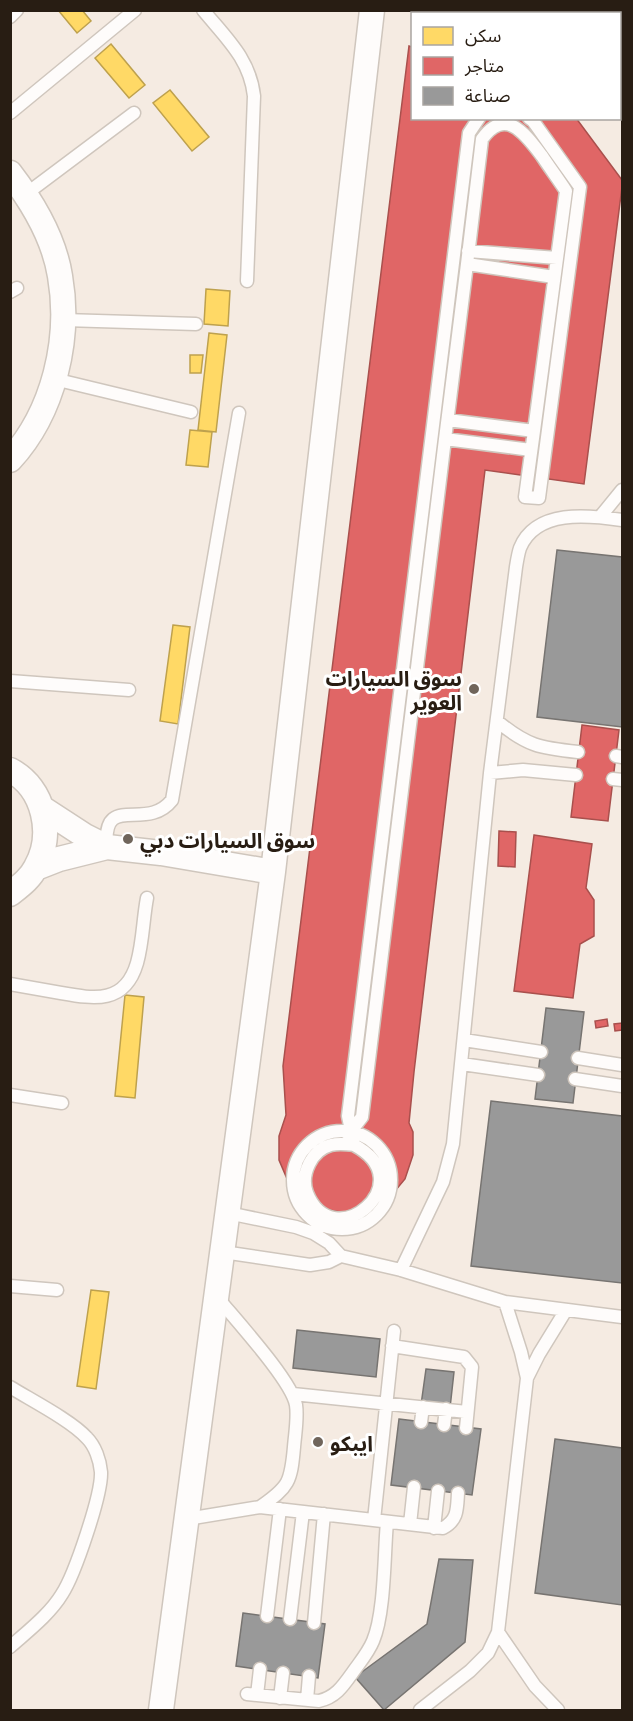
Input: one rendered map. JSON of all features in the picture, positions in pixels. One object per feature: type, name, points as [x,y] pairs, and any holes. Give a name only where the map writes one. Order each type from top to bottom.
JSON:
[{"type":"street","points":[[161,1710],[273,873],[372,10]]},
{"type":"street","points":[[10,173],[26,194],[46,230],[60,274],[64,320],[54,379],[44,409],[21,449],[10,460]]},
{"type":"street","points":[[10,894],[25,883],[36,868],[44,849],[46,828],[42,808],[33,789],[13,769]]},
{"type":"street","points":[[42,808],[85,836],[107,847],[161,853],[273,873]]},
{"type":"street","points":[[36,868],[59,859],[107,847]]},
{"type":"lane","points":[[10,17],[16,10]]},
{"type":"lane","points":[[10,113],[135,10]]},
{"type":"lane","points":[[203,10],[238,52],[247,65],[252,80],[254,96],[247,281]]},
{"type":"lane","points":[[26,194],[134,112]]},
{"type":"lane","points":[[351,1132],[348,1116],[469,134],[478,120]]},
{"type":"lane","points":[[348,1144],[351,1132],[362,1117],[482,139],[489,129],[501,124],[512,125],[524,132],[566,191],[525,497],[539,498],[580,187],[532,120]]},
{"type":"lane","points":[[468,257],[557,258]]},
{"type":"lane","points":[[468,257],[554,277]]},
{"type":"lane","points":[[64,320],[196,324]]},
{"type":"lane","points":[[54,379],[190,412]]},
{"type":"lane","points":[[107,847],[106,831],[113,818],[123,815],[149,815],[165,810],[172,800],[239,413]]},
{"type":"lane","points":[[448,420],[534,431]]},
{"type":"lane","points":[[445,439],[531,450]]},
{"type":"lane","points":[[600,517],[622,490]]},
{"type":"lane","points":[[401,1270],[443,1182],[453,1144],[490,773],[520,548],[531,531],[548,521],[567,517],[622,520]]},
{"type":"lane","points":[[10,681],[129,690]]},
{"type":"lane","points":[[497,721],[526,742],[544,748],[579,752]]},
{"type":"lane","points":[[490,773],[523,770],[576,775]]},
{"type":"lane","points":[[10,984],[88,998],[105,997],[120,989],[131,977],[137,962],[147,898]]},
{"type":"lane","points":[[464,1040],[541,1052]]},
{"type":"lane","points":[[578,1058],[622,1065]]},
{"type":"lane","points":[[462,1064],[538,1075]]},
{"type":"lane","points":[[575,1079],[622,1086]]},
{"type":"lane","points":[[10,1095],[62,1103]]},
{"type":"lane","points":[[348,1116],[308,1144],[298,1158],[293,1174],[294,1191],[300,1207],[311,1220],[327,1227],[343,1230],[360,1227],[374,1218],[385,1205],[391,1189],[391,1172],[385,1156],[374,1143],[362,1117]]},
{"type":"lane","points":[[322,1136],[336,1131],[351,1132],[374,1143]]},
{"type":"lane","points":[[348,1144],[370,1156],[379,1173],[379,1186],[375,1198],[367,1209],[356,1216],[343,1218],[330,1216],[319,1210],[310,1200],[305,1188],[305,1175],[309,1163],[317,1153],[329,1146],[348,1144]]},
{"type":"lane","points":[[228,1213],[296,1227],[329,1242],[341,1256],[401,1270],[505,1302],[622,1317]]},
{"type":"lane","points":[[223,1252],[310,1265],[329,1263],[341,1256]]},
{"type":"lane","points":[[10,1286],[57,1290]]},
{"type":"lane","points":[[217,1297],[293,1394],[297,1406],[291,1475],[278,1494],[260,1508]]},
{"type":"lane","points":[[505,1302],[527,1378]]},
{"type":"lane","points":[[420,1710],[470,1671],[488,1653],[498,1632],[527,1378],[538,1354],[566,1310]]},
{"type":"lane","points":[[260,1669],[252,1695],[318,1701],[328,1699],[337,1694],[373,1641],[380,1612],[380,1521],[386,1404],[394,1331]]},
{"type":"lane","points":[[392,1346],[457,1356],[469,1361],[472,1367],[466,1428]]},
{"type":"lane","points":[[10,1387],[88,1438],[97,1454],[101,1470],[100,1487],[74,1572],[62,1595],[10,1647]]},
{"type":"lane","points":[[293,1394],[467,1412]]},
{"type":"lane","points":[[421,1422],[423,1407]]},
{"type":"lane","points":[[444,1425],[446,1409]]},
{"type":"lane","points":[[410,1524],[414,1487]]},
{"type":"lane","points":[[434,1528],[438,1491]]},
{"type":"lane","points":[[187,1519],[260,1508],[443,1528],[451,1524],[456,1516],[458,1493]]},
{"type":"lane","points":[[267,1616],[280,1509]]},
{"type":"lane","points":[[290,1619],[303,1512]]},
{"type":"lane","points":[[314,1623],[324,1514]]},
{"type":"lane","points":[[498,1632],[535,1686],[558,1710]]},
{"type":"lane","points":[[280,1698],[283,1673]]},
{"type":"lane","points":[[307,1700],[309,1676]]},
{"type":"building: سكن","points":[[58,10],[82,10],[91,21],[77,33]]},
{"type":"building: سكن","points":[[111,44],[145,85],[129,98],[95,58]]},
{"type":"building: سكن","points":[[170,90],[209,137],[192,151],[153,103]]},
{"type":"building: سكن","points":[[206,289],[230,291],[228,326],[204,324]]},
{"type":"building: سكن","points":[[209,333],[227,335],[216,432],[198,430]]},
{"type":"building: سكن","points":[[190,355],[203,355],[201,373],[190,373]]},
{"type":"building: سكن","points":[[190,430],[212,432],[208,467],[186,465]]},
{"type":"building: سكن","points":[[173,625],[190,627],[178,724],[160,721]]},
{"type":"building: سكن","points":[[125,995],[144,997],[135,1098],[115,1096]]},
{"type":"building: سكن","points":[[91,1290],[109,1292],[96,1389],[77,1386]]},
{"type":"building: متاجر","points":[[440,10],[553,10],[550,12],[440,12]]},
{"type":"building: متاجر","points":[[409,46],[411,47],[411,120],[577,120],[622,180],[622,187],[584,484],[485,470],[414,1072],[409,1123],[413,1132],[413,1155],[405,1179],[390,1197],[369,1209],[346,1213],[323,1209],[304,1199],[288,1181],[279,1160],[279,1136],[286,1115],[283,1066]]},
{"type":"building: متاجر","points":[[582,725],[619,730],[608,821],[571,817]]},
{"type":"building: متاجر","points":[[499,831],[516,832],[515,867],[498,866]]},
{"type":"building: متاجر","points":[[534,835],[592,844],[586,888],[594,900],[594,936],[580,944],[573,998],[514,991]]},
{"type":"building: متاجر","points":[[607,1019],[608,1026],[596,1028],[595,1021]]},
{"type":"building: متاجر","points":[[622,1023],[622,1030],[615,1031],[614,1024]]},
{"type":"building: صناعة","points":[[557,550],[622,557],[622,727],[537,717]]},
{"type":"building: صناعة","points":[[546,1008],[584,1012],[573,1103],[535,1099]]},
{"type":"building: صناعة","points":[[491,1101],[622,1116],[622,1283],[471,1266]]},
{"type":"building: صناعة","points":[[297,1330],[380,1339],[376,1377],[293,1368]]},
{"type":"building: صناعة","points":[[426,1369],[454,1372],[450,1408],[421,1405]]},
{"type":"building: صناعة","points":[[399,1419],[481,1429],[472,1495],[391,1485]]},
{"type":"building: صناعة","points":[[555,1439],[622,1448],[622,1605],[535,1593]]},
{"type":"building: صناعة","points":[[439,1559],[473,1560],[465,1642],[384,1710],[355,1677],[427,1624]]},
{"type":"building: صناعة","points":[[243,1613],[325,1624],[318,1678],[236,1666]]},
{"type":"place","name":"سوق السيارات العوير","points":[[474,689]]},
{"type":"place","name":"سوق السيارات دبي","points":[[128,839]]},
{"type":"place","name":"ايبكو","points":[[318,1442]]}]
